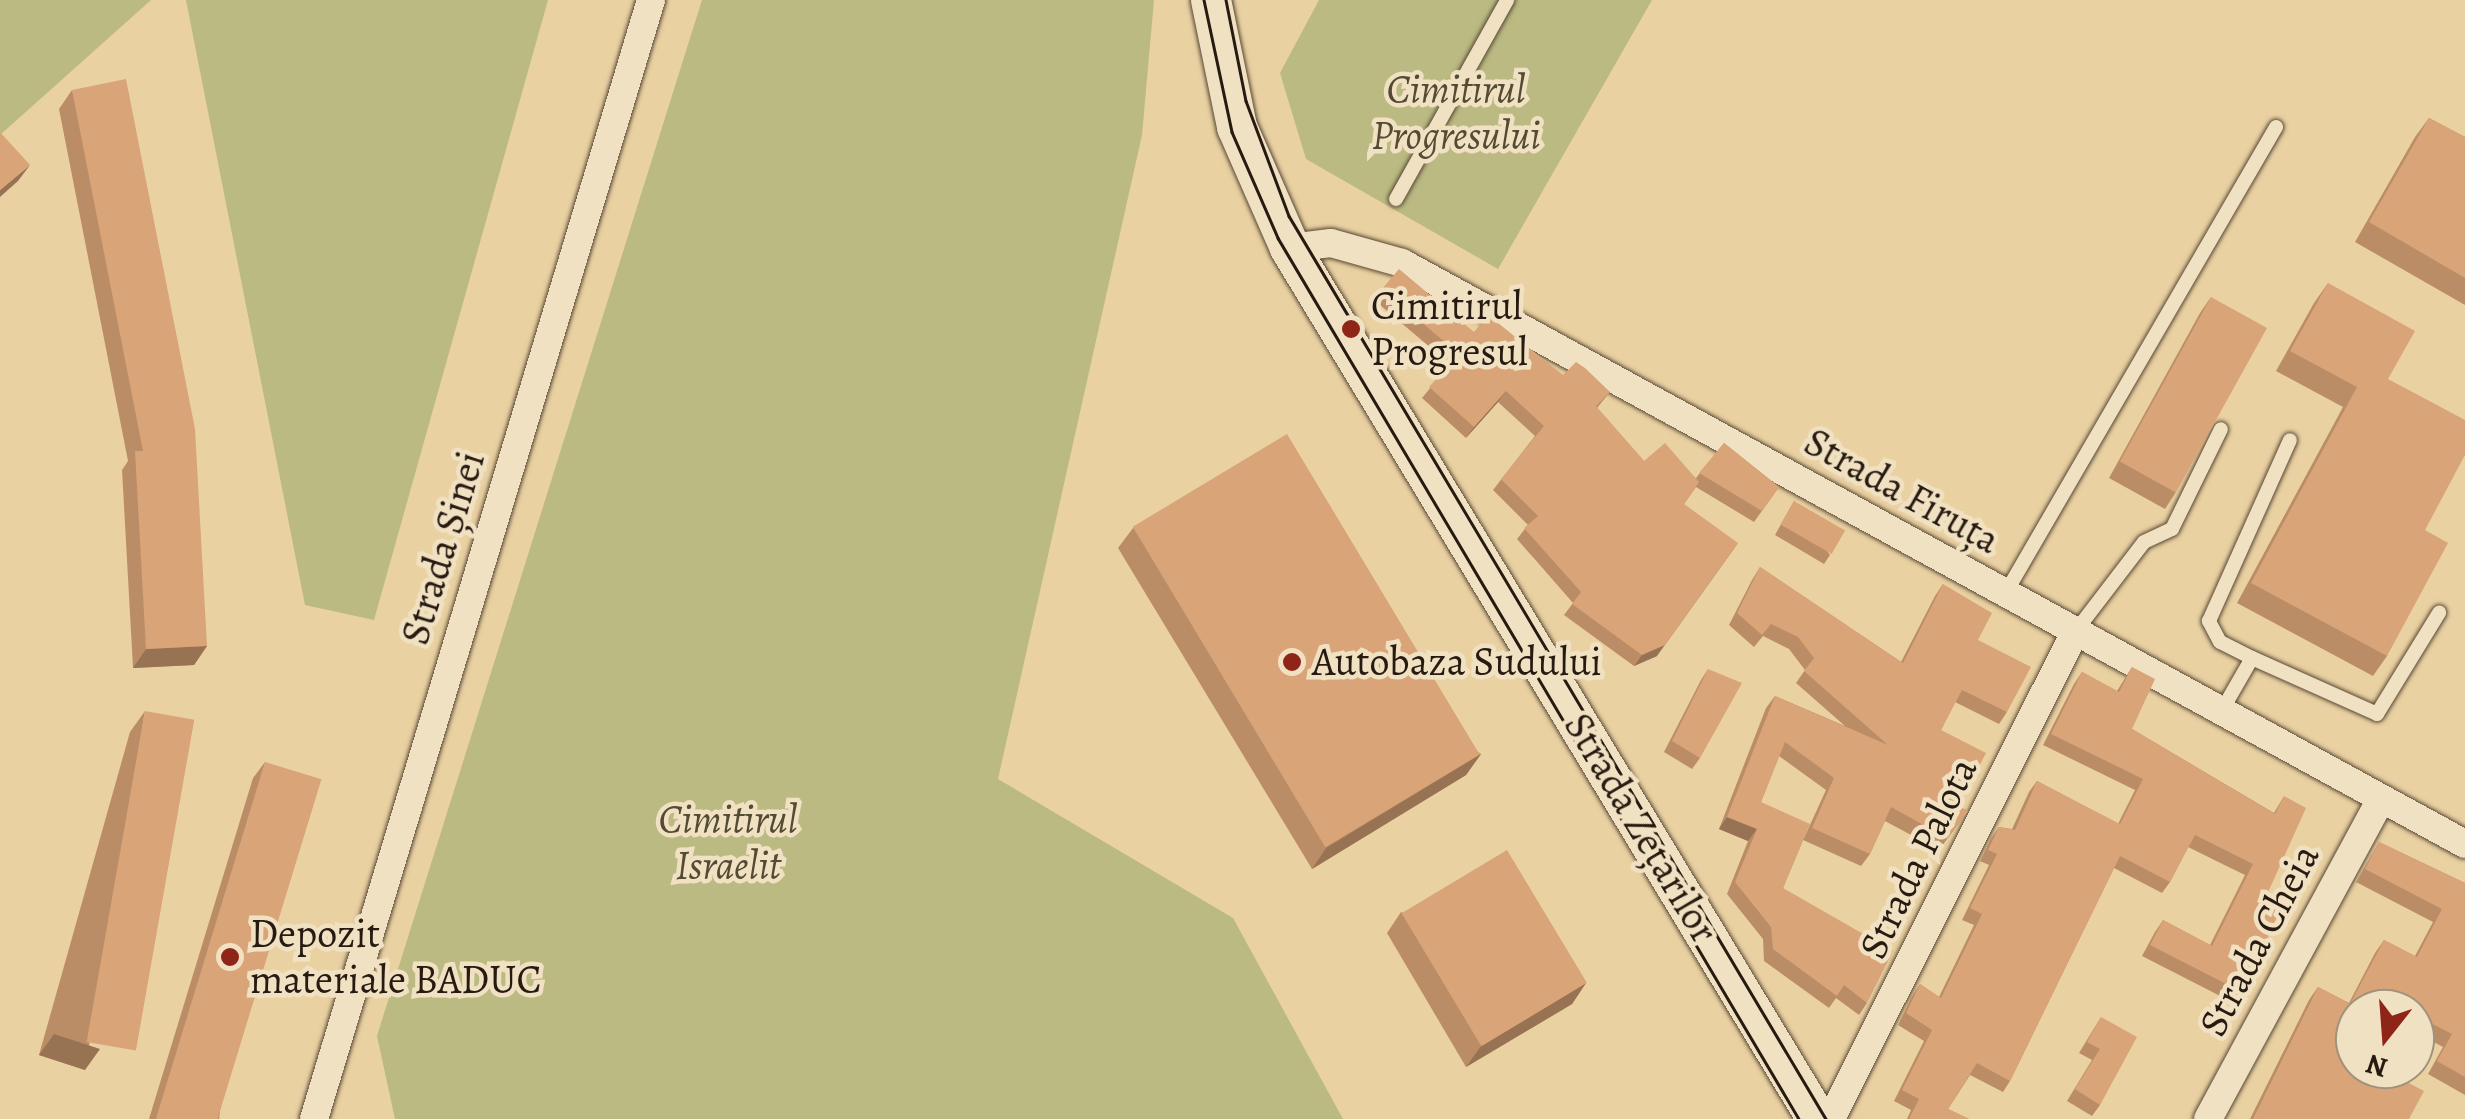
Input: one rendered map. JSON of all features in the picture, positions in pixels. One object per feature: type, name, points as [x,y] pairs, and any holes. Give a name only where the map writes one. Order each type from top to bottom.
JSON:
[{"type":"main road","name":"Strada Zețarilor","points":[[1210,0],[1237,127],[1290,248],[1817,1119]]},
{"type":"street","name":"Strada Șinei","points":[[314,1119],[651,0]]},
{"type":"street","name":"Strada Firuța","points":[[1290,248],[1331,243],[1402,264],[2465,844]]},
{"type":"street","name":"Strada Palota","points":[[1832,1119],[2075,632]]},
{"type":"street","name":"Strada Cheia","points":[[2208,1119],[2381,799]]},
{"type":"lane","points":[[1396,199],[1508,0]]},
{"type":"lane","points":[[2006,594],[2276,126]]},
{"type":"lane","points":[[2075,632],[2136,552],[2172,529],[2221,429]]},
{"type":"lane","points":[[2290,440],[2209,621],[2220,642],[2377,714],[2439,613]]},
{"type":"lane","points":[[2221,712],[2252,658]]},
{"type":"green space","points":[[0,0],[151,0],[0,135]]},
{"type":"green space","points":[[186,0],[548,0],[374,620],[305,605]]},
{"type":"green space","name":"Cimitirul Israelit","points":[[702,0],[1154,0],[1142,135],[998,779],[1233,918],[1343,1119],[395,1119],[377,1036]]},
{"type":"green space","name":"Cimitirul Progresului","points":[[1319,0],[1652,0],[1498,269],[1306,159],[1280,73]]},
{"type":"building","points":[[126,79],[195,429],[207,646],[146,649],[135,451],[143,451],[72,90]]},
{"type":"building","points":[[2429,118],[2465,137],[2465,278],[2369,222]]},
{"type":"building","points":[[0,132],[30,165],[0,190]]},
{"type":"building","points":[[1399,269],[1474,332],[1488,315],[1563,375],[1576,362],[1585,368],[1610,392],[1596,406],[1644,461],[1665,443],[1699,482],[1684,504],[1738,543],[1665,645],[1642,655],[1572,604],[1581,592],[1524,528],[1538,516],[1501,479],[1544,426],[1506,391],[1474,427],[1429,387],[1459,354],[1382,289]]},
{"type":"building","points":[[2328,283],[2415,331],[2388,379],[2465,420],[2465,455],[2425,530],[2448,543],[2387,656],[2251,583],[2357,387],[2290,351]]},
{"type":"building","points":[[2211,297],[2267,328],[2176,492],[2120,461]]},
{"type":"building","name":"Autobaza Sudului","points":[[1287,434],[1480,755],[1325,847],[1133,527]]},
{"type":"building","points":[[1724,443],[1779,487],[1762,511],[1699,473]]},
{"type":"building","points":[[1794,501],[1845,530],[1832,554],[1780,524]]},
{"type":"building","points":[[1760,567],[1903,663],[1943,584],[1992,613],[1978,640],[2031,667],[2007,712],[1962,690],[1941,730],[1986,753],[1958,806],[1968,811],[1947,838],[1891,807],[1870,854],[1812,828],[1834,778],[1785,742],[1761,802],[1810,824],[1783,888],[1893,951],[1867,1003],[1844,985],[1837,996],[1773,949],[1771,927],[1735,882],[1757,829],[1727,817],[1775,696],[1888,745],[1804,671],[1814,658],[1798,637],[1771,624],[1762,635],[1737,613]]},
{"type":"building","points":[[2132,667],[2155,679],[2132,729],[2275,814],[2284,796],[2306,808],[2265,899],[2281,907],[2244,993],[2150,945],[2163,920],[2212,946],[2253,864],[2195,835],[2170,882],[2120,856],[2010,1081],[1977,1063],[1948,1109],[1969,1119],[1909,1119],[1919,1099],[1902,1090],[1932,1030],[1906,1013],[1920,984],[1941,998],[1982,914],[1970,908],[1997,854],[1988,850],[1999,827],[2015,830],[2037,781],[2120,824],[2143,779],[2051,734],[2082,672],[2119,692]]},
{"type":"building","points":[[1708,669],[1742,683],[1700,758],[1672,741]]},
{"type":"building","points":[[145,711],[194,720],[136,1051],[87,1042]]},
{"type":"building","name":"Depozit materiale BADUC","points":[[265,762],[321,779],[218,1119],[156,1119]]},
{"type":"building","points":[[2379,842],[2465,883],[2465,1077],[2437,1061],[2452,1034],[2435,1025],[2435,989],[2358,989],[2384,940],[2417,957],[2442,909],[2365,869]]},
{"type":"building","points":[[1507,850],[1587,983],[1481,1046],[1402,913]]},
{"type":"building","points":[[2318,987],[2335,996],[2335,1089],[2420,1089],[2424,1091],[2409,1119],[2253,1119]]},
{"type":"building","points":[[2101,1017],[2137,1037],[2100,1105],[2075,1089],[2100,1049],[2087,1042]]},
{"type":"tram line","points":[[1204,0],[1232,132],[1278,238],[1799,1119]]},
{"type":"tram line","points":[[1226,0],[1246,101],[1289,216],[1826,1119]]},
{"type":"place","name":"Cimitirul Progresul","points":[[1351,329]]},
{"type":"place","name":"Autobaza Sudului","points":[[1292,662]]},
{"type":"place","name":"Depozit materiale BADUC","points":[[230,957]]}]
